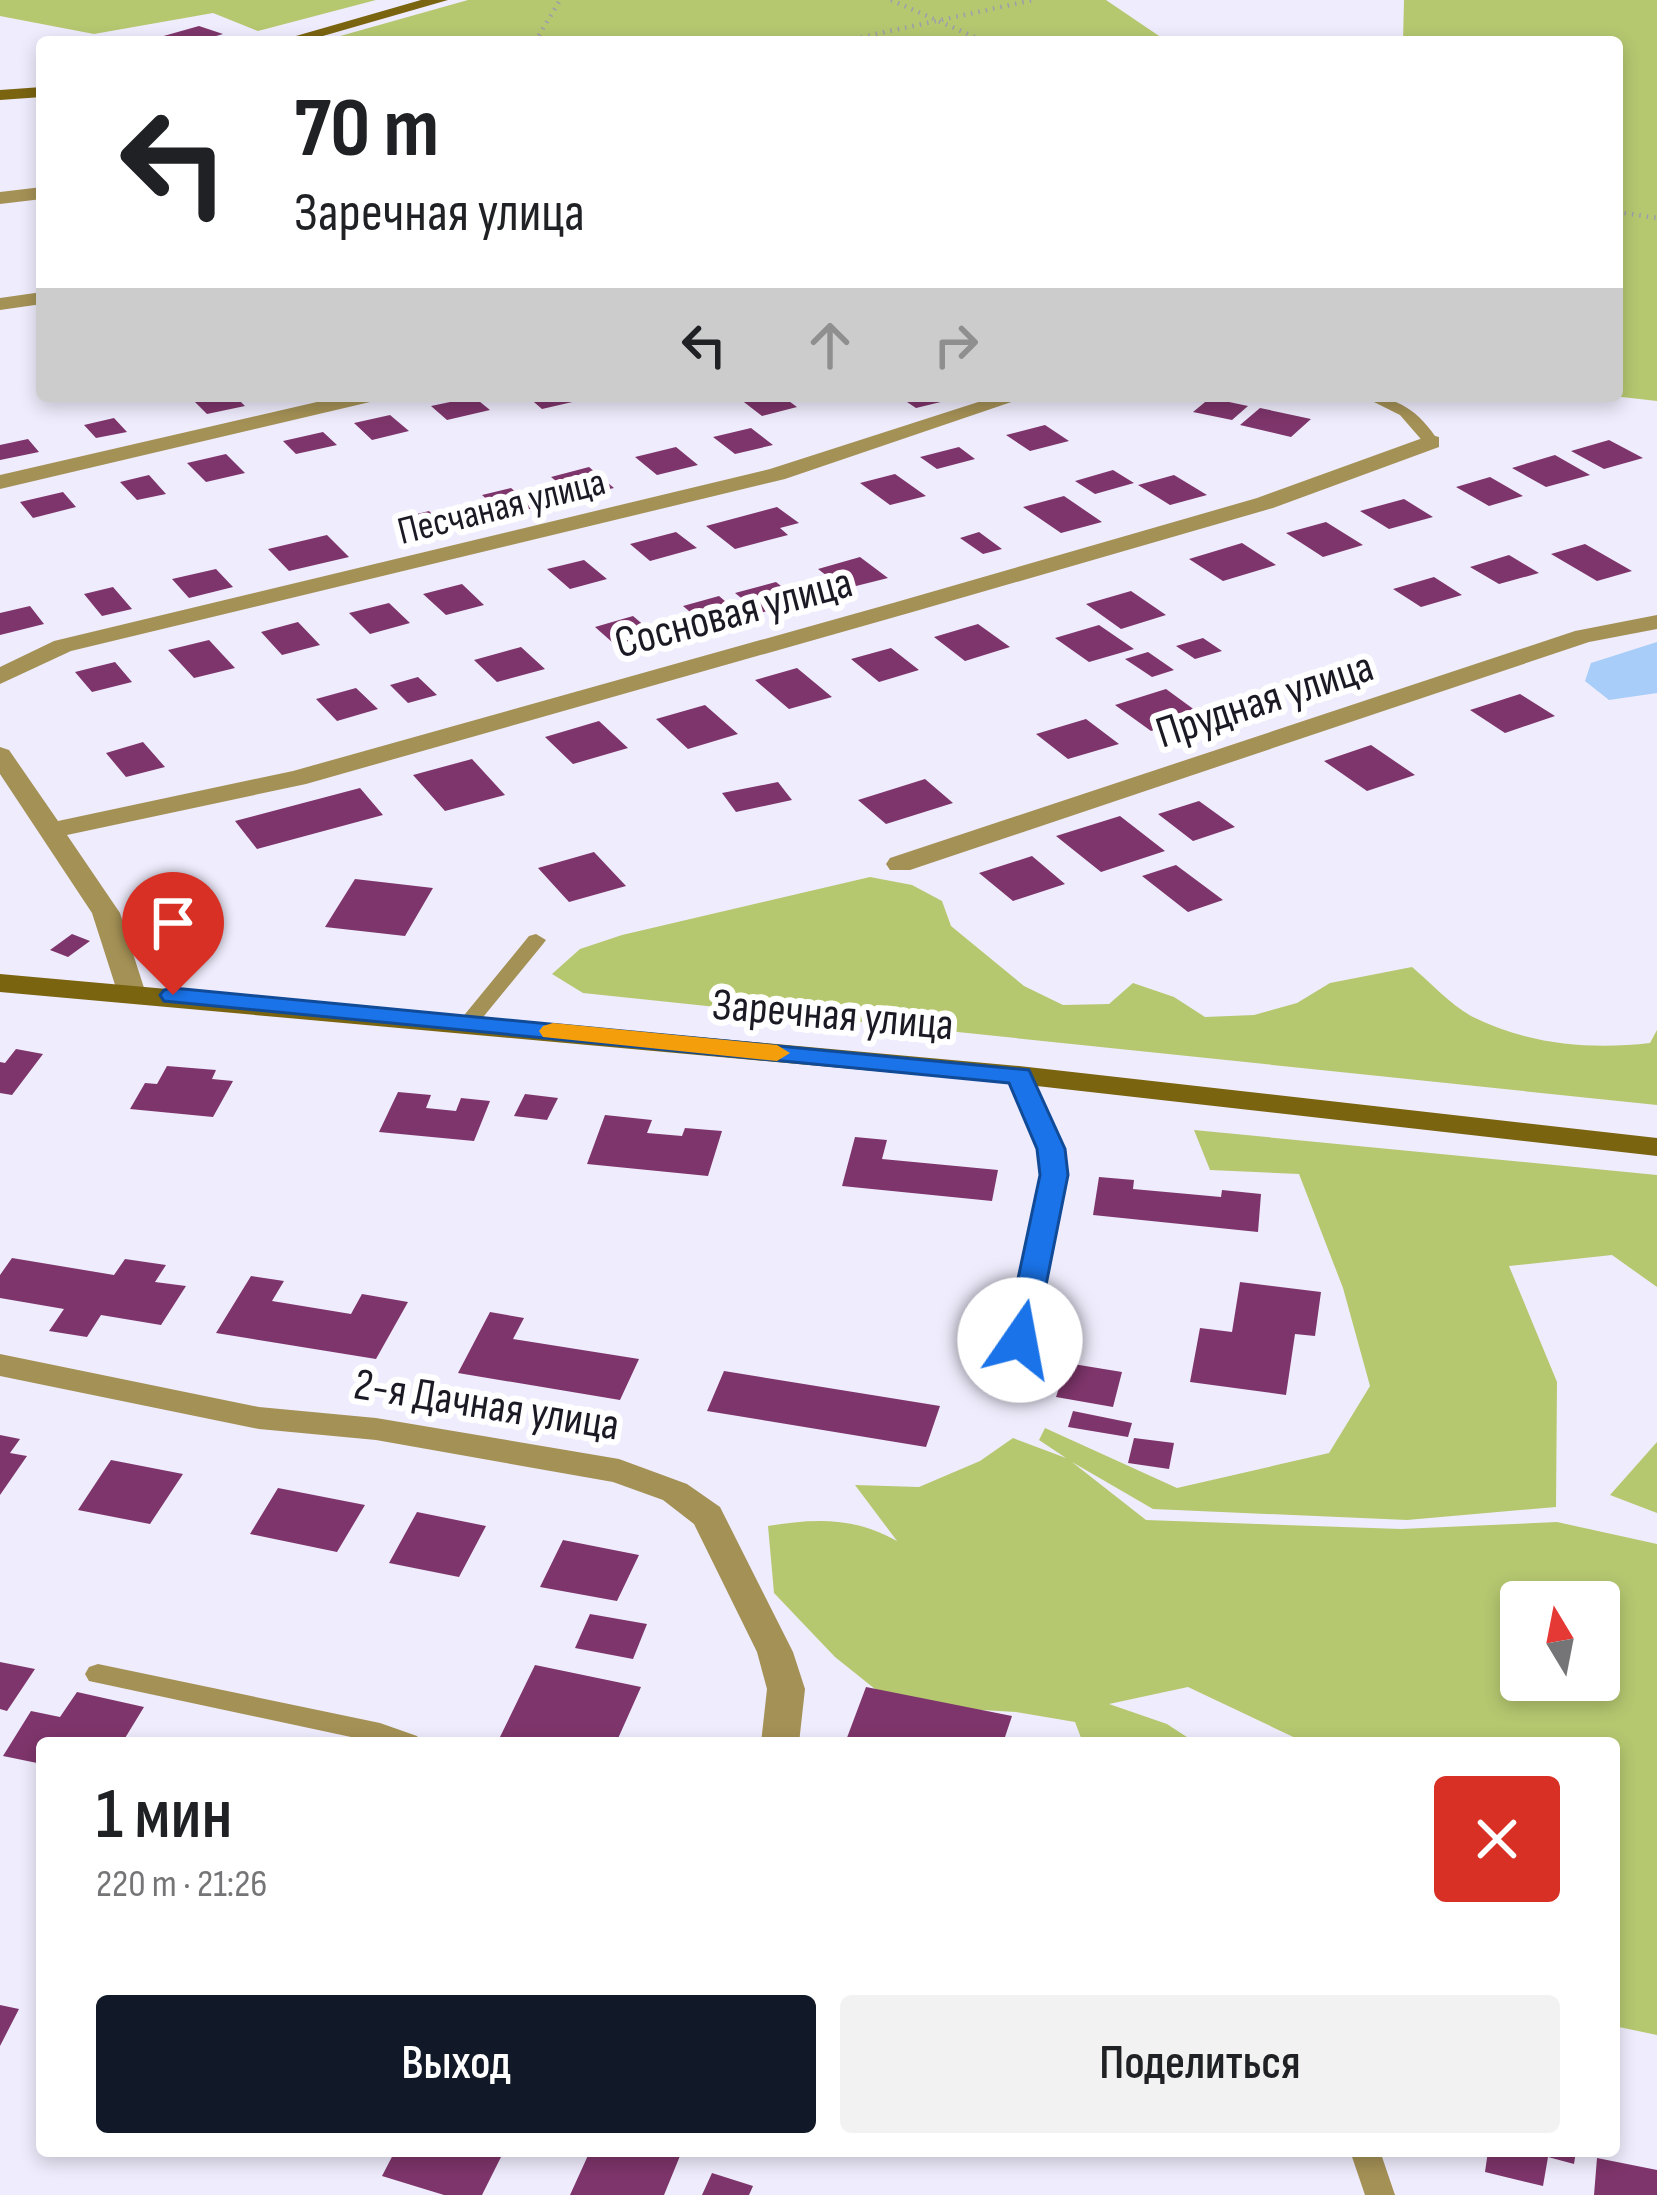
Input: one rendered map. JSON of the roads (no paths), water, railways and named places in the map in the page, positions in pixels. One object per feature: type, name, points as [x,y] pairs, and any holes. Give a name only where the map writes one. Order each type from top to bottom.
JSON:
[{"type":"main road","points":[[305,36],[440,0]]},
{"type":"main road","points":[[0,94],[36,92]]},
{"type":"main road","name":"Заречная улица","points":[[0,983],[1019,1076],[1657,1147]]},
{"type":"street","points":[[0,198],[36,194]]},
{"type":"street","points":[[0,304],[36,299]]},
{"type":"street","points":[[0,482],[344,402]]},
{"type":"street","name":"Песчаная улица","points":[[0,677],[63,646],[777,474],[999,402]]},
{"type":"street","name":"Сосновая улица","points":[[50,831],[297,778],[1265,503],[1431,442]]},
{"type":"street","name":"Прудная улица","points":[[900,864],[1584,636],[1657,622]]},
{"type":"street","points":[[0,755],[106,913],[131,992]]},
{"type":"street","name":"2-я Дачная улица","points":[[0,1365],[259,1418],[376,1430],[619,1471],[675,1492],[708,1516],[775,1652],[786,1689],[781,1737]]},
{"type":"lane","points":[[1390,402],[1420,424],[1431,442]]},
{"type":"lane","points":[[467,1023],[536,940]]},
{"type":"lane","points":[[1019,1076],[1051,1149],[1054,1175],[1020,1340]]},
{"type":"lane","points":[[98,1674],[393,1737]]},
{"type":"lane","points":[[1367,2157],[1380,2195]]},
{"type":"water","points":[[1657,642],[1657,693],[1609,700],[1585,681],[1591,663]]}]
